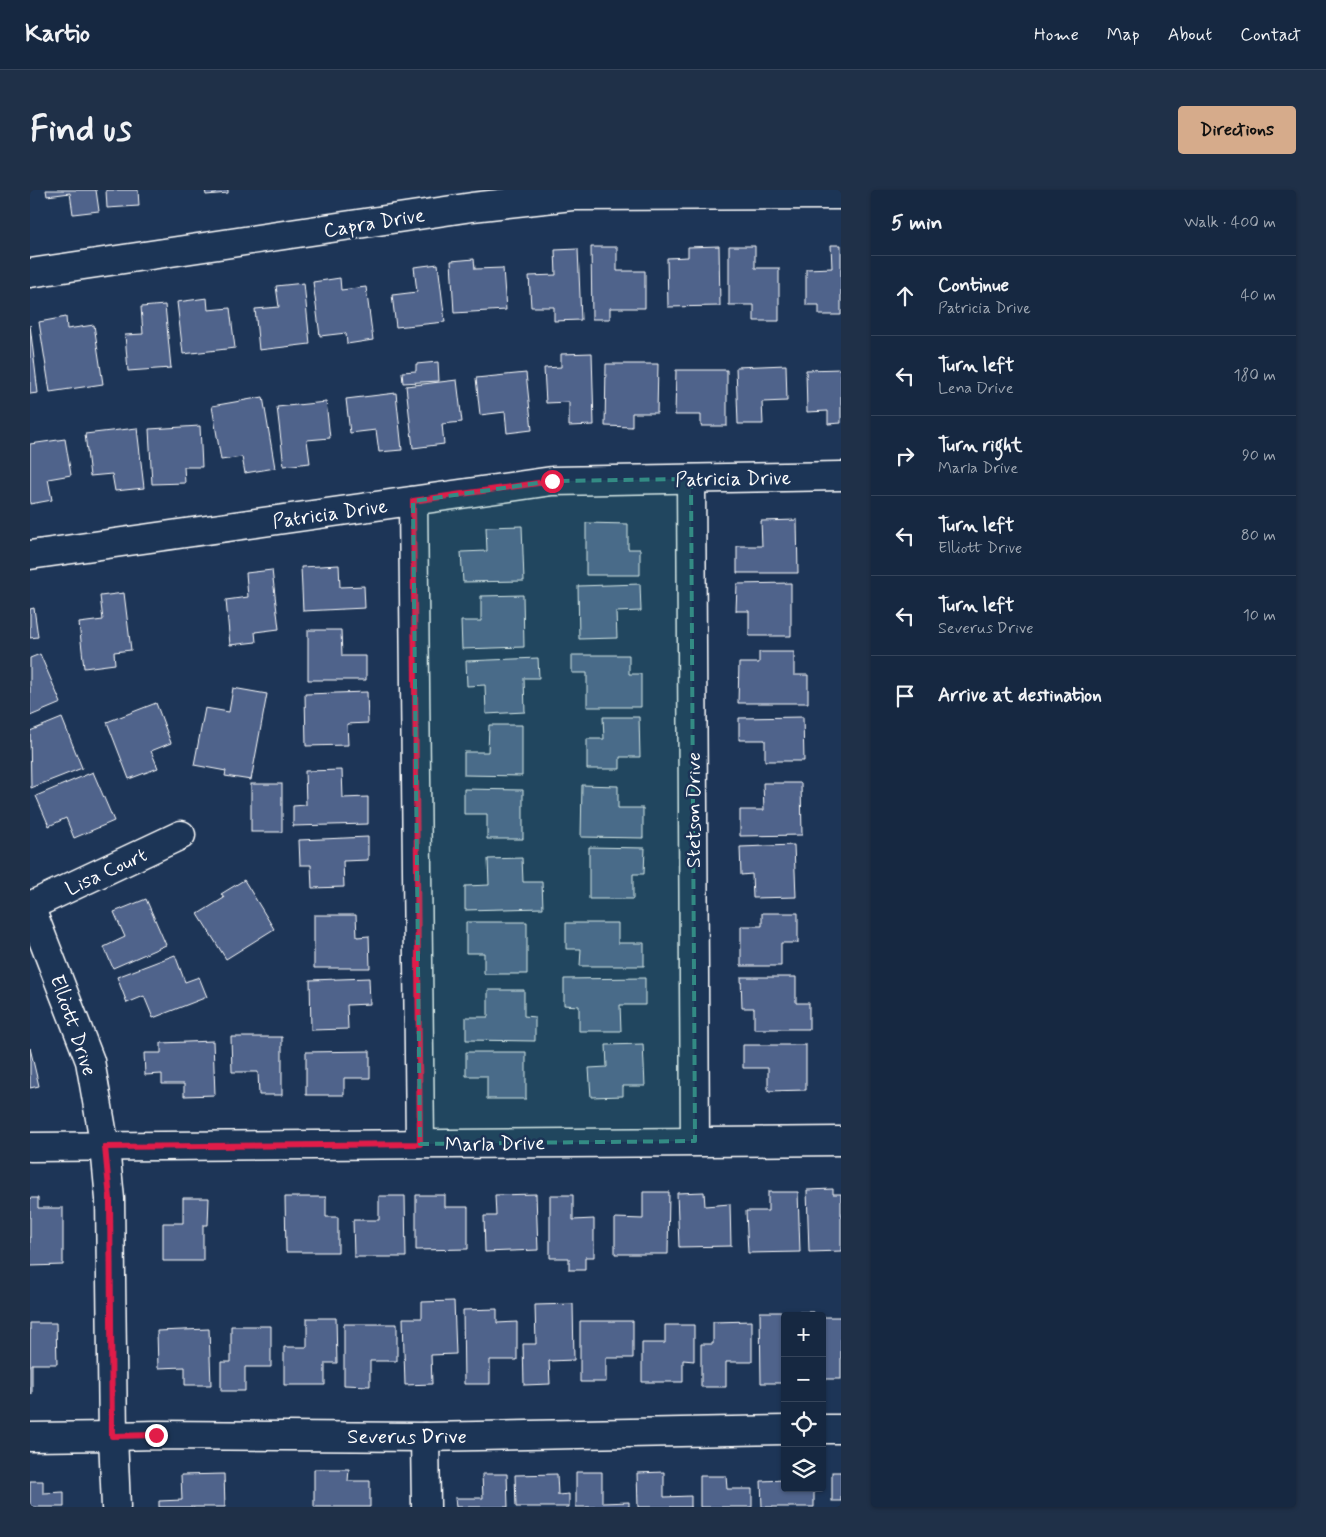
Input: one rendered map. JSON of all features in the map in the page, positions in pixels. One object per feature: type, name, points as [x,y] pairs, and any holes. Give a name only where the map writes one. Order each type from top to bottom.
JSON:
[{"type":"street","name":"Capra Drive","points":[[30,273],[472,207],[572,196],[841,195]]},
{"type":"street","name":"Patricia Drive","points":[[30,555],[552,481],[841,476]]},
{"type":"street","name":"Stetson Drive","points":[[691,479],[695,1141]]},
{"type":"street","points":[[413,501],[420,1144]]},
{"type":"street","name":"Lisa Court","points":[[30,906],[181,835]]},
{"type":"street","name":"Elliott Drive","points":[[30,906],[90,1061],[105,1147],[110,1199],[112,1436],[116,1507]]},
{"type":"street","name":"Marla Drive","points":[[30,1147],[841,1140]]},
{"type":"street","points":[[826,1429],[841,1429]]},
{"type":"street","name":"Severus Drive","points":[[30,1437],[166,1435],[425,1437],[781,1430]]},
{"type":"street","points":[[425,1437],[426,1507]]},
{"type":"highlighted area","points":[[691,479],[695,1141],[420,1144],[413,501],[552,481]]},
{"type":"building","points":[[46,190],[96,190],[99,211],[73,214],[70,193],[47,196]]},
{"type":"building","points":[[106,190],[138,190],[139,206],[107,208]]},
{"type":"building","points":[[205,190],[228,190],[228,193],[206,195]]},
{"type":"building","points":[[831,245],[841,245],[841,315],[819,315],[819,305],[806,305],[806,269],[832,268]]},
{"type":"building","points":[[719,246],[720,306],[668,307],[667,258],[688,257],[688,247]]},
{"type":"building","points":[[729,246],[755,246],[755,268],[779,268],[779,321],[754,321],[754,305],[729,305]]},
{"type":"building","points":[[591,247],[617,247],[617,271],[645,271],[645,308],[610,308],[610,319],[592,319]]},
{"type":"building","points":[[578,249],[581,320],[554,321],[554,307],[531,307],[529,276],[556,275],[555,250]]},
{"type":"building","points":[[474,259],[475,269],[503,268],[506,310],[454,313],[451,261]]},
{"type":"building","points":[[438,264],[445,322],[396,327],[392,295],[417,292],[414,267]]},
{"type":"building","points":[[340,278],[341,290],[366,287],[373,340],[347,344],[346,333],[320,336],[313,282]]},
{"type":"building","points":[[304,283],[310,344],[259,350],[255,309],[279,307],[276,286]]},
{"type":"building","points":[[207,298],[208,310],[230,308],[235,348],[183,354],[177,302]]},
{"type":"building","points":[[165,305],[171,368],[128,371],[125,335],[143,334],[141,307]]},
{"type":"building","points":[[66,317],[67,329],[94,325],[103,384],[50,392],[39,322]]},
{"type":"building","points":[[30,325],[38,393],[30,394]]},
{"type":"building","points":[[592,353],[594,425],[569,426],[569,402],[546,403],[544,368],[561,367],[561,354]]},
{"type":"building","points":[[438,362],[439,381],[403,383],[402,372],[416,371],[416,364]]},
{"type":"building","points":[[606,364],[658,364],[657,413],[632,413],[632,427],[605,426]]},
{"type":"building","points":[[786,365],[787,401],[762,402],[763,424],[738,424],[736,367]]},
{"type":"building","points":[[841,369],[841,423],[828,424],[828,411],[807,412],[806,370]]},
{"type":"building","points":[[676,370],[727,370],[727,426],[701,426],[701,415],[675,415]]},
{"type":"building","points":[[526,373],[532,430],[507,433],[505,412],[480,415],[476,378]]},
{"type":"building","points":[[457,380],[462,422],[442,424],[444,444],[413,448],[406,386]]},
{"type":"building","points":[[396,393],[402,450],[379,452],[376,430],[350,433],[346,399]]},
{"type":"building","points":[[263,397],[275,468],[245,473],[242,457],[221,460],[212,406]]},
{"type":"building","points":[[326,402],[330,438],[307,440],[310,463],[284,466],[277,407]]},
{"type":"building","points":[[200,426],[202,467],[184,467],[185,483],[152,484],[149,429]]},
{"type":"building","points":[[137,428],[144,488],[115,491],[112,474],[90,476],[85,434]]},
{"type":"building","points":[[65,439],[71,475],[48,479],[52,500],[30,504],[30,444]]},
{"type":"building","points":[[797,520],[798,573],[737,573],[737,546],[762,546],[761,521]]},
{"type":"building","points":[[586,523],[628,524],[628,549],[640,549],[640,575],[586,575]]},
{"type":"building","points":[[522,526],[524,581],[463,582],[461,552],[487,551],[486,527]]},
{"type":"building","points":[[339,565],[340,587],[364,586],[365,608],[303,611],[301,567]]},
{"type":"building","points":[[272,570],[279,629],[255,632],[256,642],[230,645],[226,600],[248,597],[246,573]]},
{"type":"building","points":[[791,583],[791,636],[749,636],[749,611],[736,611],[737,584]]},
{"type":"building","points":[[640,584],[641,611],[616,612],[617,638],[579,639],[578,586]]},
{"type":"building","points":[[124,593],[131,650],[114,652],[115,664],[84,668],[79,623],[103,620],[100,596]]},
{"type":"building","points":[[523,595],[524,647],[462,649],[461,621],[481,621],[481,596]]},
{"type":"building","points":[[34,608],[38,637],[30,638],[30,609]]},
{"type":"building","points":[[308,630],[341,630],[342,656],[366,656],[366,680],[308,680]]},
{"type":"building","points":[[759,652],[794,652],[794,675],[808,675],[808,703],[738,703],[739,663],[759,663]]},
{"type":"building","points":[[40,654],[61,703],[30,716],[30,658]]},
{"type":"building","points":[[572,655],[629,655],[629,674],[641,674],[641,707],[587,707],[587,673],[572,673]]},
{"type":"building","points":[[538,658],[539,678],[524,678],[525,712],[486,714],[485,685],[467,686],[466,661]]},
{"type":"building","points":[[233,688],[267,694],[251,780],[225,776],[226,771],[194,765],[205,708],[229,712]]},
{"type":"building","points":[[367,692],[368,723],[347,724],[348,745],[306,746],[305,694]]},
{"type":"building","points":[[156,703],[171,743],[151,751],[158,768],[129,779],[107,722]]},
{"type":"building","points":[[603,717],[639,717],[640,757],[620,757],[620,769],[587,769],[587,739],[604,739]]},
{"type":"building","points":[[803,717],[804,761],[765,761],[765,740],[739,740],[739,718]]},
{"type":"building","points":[[62,718],[82,768],[31,788],[30,731]]},
{"type":"building","points":[[489,725],[522,725],[522,776],[464,775],[464,752],[488,752]]},
{"type":"building","points":[[342,770],[343,798],[368,797],[368,824],[293,826],[293,806],[306,805],[305,771]]},
{"type":"building","points":[[93,772],[114,821],[74,838],[66,818],[49,826],[36,796]]},
{"type":"building","points":[[763,783],[801,783],[802,835],[740,836],[740,810],[764,810]]},
{"type":"building","points":[[251,784],[282,784],[282,832],[251,832]]},
{"type":"building","points":[[582,785],[618,786],[618,808],[643,808],[643,838],[581,837]]},
{"type":"building","points":[[464,789],[523,790],[523,839],[487,839],[487,814],[464,814]]},
{"type":"building","points":[[368,837],[368,860],[343,861],[344,887],[312,888],[311,865],[300,865],[299,840]]},
{"type":"building","points":[[794,845],[796,897],[753,898],[752,874],[741,875],[740,847]]},
{"type":"building","points":[[589,847],[645,848],[644,874],[633,874],[633,899],[589,899]]},
{"type":"building","points":[[522,858],[523,882],[542,882],[543,908],[465,910],[465,886],[489,885],[488,859]]},
{"type":"building","points":[[244,880],[274,929],[226,959],[198,914],[224,898],[221,894]]},
{"type":"building","points":[[146,899],[166,945],[113,968],[104,947],[125,937],[114,912]]},
{"type":"building","points":[[762,913],[798,913],[798,943],[781,943],[781,966],[741,966],[741,926],[762,926]]},
{"type":"building","points":[[314,915],[356,915],[357,937],[369,936],[370,968],[314,968]]},
{"type":"building","points":[[466,922],[527,922],[527,974],[484,974],[484,953],[466,953]]},
{"type":"building","points":[[566,923],[618,923],[618,943],[644,943],[644,966],[580,966],[581,949],[566,949]]},
{"type":"building","points":[[175,955],[185,982],[199,977],[207,997],[153,1018],[144,996],[127,1003],[117,977]]},
{"type":"building","points":[[741,977],[796,977],[796,1003],[809,1003],[809,1029],[754,1029],[754,1008],[742,1008]]},
{"type":"building","points":[[369,978],[370,1004],[347,1005],[348,1029],[311,1030],[310,980]]},
{"type":"building","points":[[645,978],[645,1005],[620,1005],[621,1031],[579,1031],[579,1006],[564,1005],[564,979]]},
{"type":"building","points":[[488,990],[524,990],[524,1016],[535,1017],[535,1041],[466,1040],[466,1017],[488,1017]]},
{"type":"building","points":[[231,1037],[282,1037],[282,1095],[259,1095],[258,1072],[232,1072]]},
{"type":"building","points":[[213,1041],[215,1095],[184,1096],[184,1084],[162,1084],[162,1074],[145,1075],[144,1053],[161,1053],[161,1043]]},
{"type":"building","points":[[643,1044],[645,1086],[623,1086],[623,1096],[591,1097],[589,1068],[607,1067],[606,1045]]},
{"type":"building","points":[[743,1045],[806,1045],[806,1090],[768,1091],[768,1068],[743,1068]]},
{"type":"building","points":[[30,1048],[39,1086],[30,1088]]},
{"type":"building","points":[[370,1051],[370,1078],[344,1078],[344,1095],[306,1095],[306,1052]]},
{"type":"building","points":[[466,1052],[526,1052],[526,1099],[487,1099],[487,1076],[466,1076]]},
{"type":"building","points":[[833,1189],[833,1194],[841,1194],[841,1251],[809,1252],[807,1190]]},
{"type":"building","points":[[643,1192],[669,1192],[668,1254],[615,1254],[615,1218],[643,1219]]},
{"type":"building","points":[[704,1192],[705,1206],[730,1204],[731,1246],[679,1247],[677,1193]]},
{"type":"building","points":[[768,1192],[798,1192],[800,1252],[748,1253],[746,1211],[768,1211]]},
{"type":"building","points":[[536,1194],[538,1250],[485,1252],[484,1216],[496,1216],[495,1195]]},
{"type":"building","points":[[416,1195],[445,1195],[445,1207],[468,1207],[468,1249],[416,1250]]},
{"type":"building","points":[[550,1195],[573,1195],[573,1220],[594,1219],[594,1257],[585,1257],[585,1270],[569,1270],[569,1258],[550,1258]]},
{"type":"building","points":[[379,1196],[405,1196],[406,1257],[354,1257],[353,1220],[379,1220]]},
{"type":"building","points":[[285,1197],[326,1197],[326,1217],[338,1217],[338,1252],[286,1252]]},
{"type":"building","points":[[30,1198],[38,1198],[38,1208],[63,1208],[63,1265],[30,1266]]},
{"type":"building","points":[[183,1198],[209,1198],[208,1225],[203,1225],[203,1261],[163,1261],[163,1223],[183,1223]]},
{"type":"building","points":[[454,1301],[456,1354],[431,1355],[432,1384],[405,1385],[403,1318],[422,1318],[422,1302]]},
{"type":"building","points":[[573,1304],[574,1360],[549,1361],[550,1384],[524,1385],[523,1344],[536,1344],[535,1305]]},
{"type":"building","points":[[497,1309],[497,1323],[517,1322],[517,1360],[490,1360],[490,1384],[464,1384],[463,1310]]},
{"type":"building","points":[[760,1312],[781,1312],[781,1383],[761,1383]]},
{"type":"building","points":[[826,1317],[841,1317],[841,1379],[826,1379]]},
{"type":"building","points":[[307,1318],[336,1318],[337,1363],[325,1363],[325,1385],[284,1385],[284,1347],[307,1347]]},
{"type":"building","points":[[580,1321],[633,1321],[633,1358],[606,1358],[606,1382],[580,1382]]},
{"type":"building","points":[[752,1321],[752,1362],[726,1362],[726,1387],[701,1387],[701,1344],[713,1344],[713,1322]]},
{"type":"building","points":[[30,1323],[56,1323],[57,1364],[32,1364],[32,1394],[30,1394]]},
{"type":"building","points":[[344,1324],[397,1324],[397,1361],[370,1361],[370,1386],[344,1385]]},
{"type":"building","points":[[665,1325],[694,1325],[694,1361],[683,1360],[683,1382],[642,1382],[642,1343],[665,1343]]},
{"type":"building","points":[[231,1326],[271,1326],[271,1367],[245,1367],[245,1391],[221,1391],[221,1362],[231,1362]]},
{"type":"building","points":[[209,1329],[211,1385],[185,1385],[185,1367],[158,1368],[157,1331]]},
{"type":"building","points":[[314,1469],[349,1469],[348,1481],[370,1481],[370,1507],[314,1507]]},
{"type":"building","points":[[576,1472],[602,1472],[602,1503],[629,1502],[629,1507],[576,1507]]},
{"type":"building","points":[[664,1472],[664,1497],[691,1496],[691,1507],[638,1507],[637,1473]]},
{"type":"building","points":[[832,1472],[841,1472],[841,1501],[832,1501]]},
{"type":"building","points":[[224,1474],[225,1507],[159,1507],[159,1501],[182,1500],[181,1475]]},
{"type":"building","points":[[482,1474],[507,1474],[508,1507],[456,1507],[455,1498],[483,1498]]},
{"type":"building","points":[[557,1474],[558,1495],[569,1494],[569,1507],[516,1507],[515,1475]]},
{"type":"building","points":[[700,1476],[726,1476],[727,1489],[752,1489],[752,1507],[700,1507]]},
{"type":"building","points":[[781,1480],[781,1492],[814,1492],[814,1507],[762,1507],[761,1481]]},
{"type":"building","points":[[30,1481],[43,1481],[43,1493],[64,1492],[64,1507],[30,1507]]},
{"type":"route","points":[[156,1435],[112,1436],[110,1199],[105,1147],[420,1144],[413,501],[552,481]]}]
